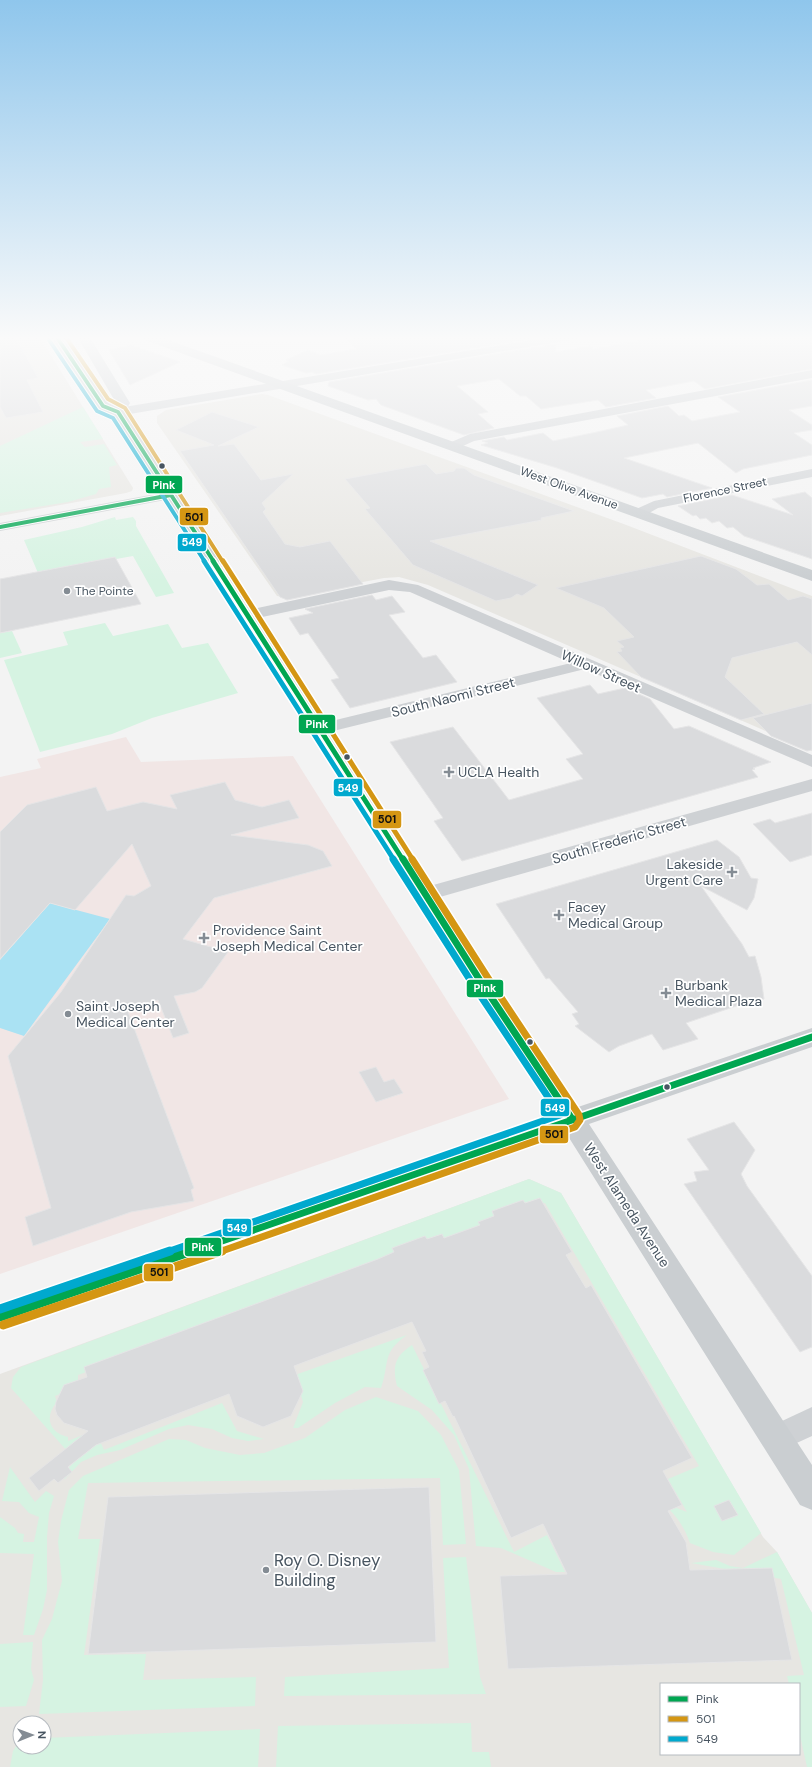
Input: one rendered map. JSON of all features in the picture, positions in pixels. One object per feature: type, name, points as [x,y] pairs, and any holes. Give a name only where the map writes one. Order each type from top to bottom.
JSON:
[{"type":"main road","name":"West Alameda Avenue","points":[[122,418],[481,982],[572,1119],[812,1494]]},
{"type":"main road","name":"West Olive Avenue","points":[[379,418],[812,576]]},
{"type":"main road","points":[[0,1317],[283,1221],[572,1119],[812,1037]]},
{"type":"street","points":[[454,446],[474,437],[573,418]]},
{"type":"street","name":"Florence Street","points":[[639,513],[654,505],[812,472]]},
{"type":"street","points":[[0,527],[171,495]]},
{"type":"street","name":"Willow Street","points":[[248,615],[389,585],[413,588],[812,762]]},
{"type":"street","name":"South Naomi Street","points":[[321,729],[586,664]]},
{"type":"street","name":"South Frederic Street","points":[[426,894],[812,785]]},
{"type":"street","points":[[777,1438],[812,1421]]},
{"type":"shaded area","points":[[0,418],[90,418],[133,488],[132,491],[126,493],[0,516]]},
{"type":"shaded area","points":[[157,418],[333,418],[621,523],[812,596],[812,751],[428,585],[399,577],[384,578],[284,597],[277,596],[157,423]]},
{"type":"shaded area","name":"Providence Saint Joseph Medical Center","points":[[126,737],[141,762],[293,756],[509,1099],[0,1274],[0,777],[41,768],[37,759]]},
{"type":"shaded area","points":[[529,1179],[561,1193],[763,1537],[777,1552],[812,1613],[812,1767],[0,1767],[0,1374]]},
{"type":"green space","points":[[59,418],[90,418],[103,439],[80,442],[85,447],[104,444],[117,465],[109,467],[111,487],[99,489],[96,494],[68,502],[0,513],[0,446]]},
{"type":"green space","points":[[115,517],[116,520],[133,517],[136,521],[136,526],[174,593],[156,597],[133,556],[38,573],[24,540],[82,527]]},
{"type":"green space","points":[[105,623],[113,636],[168,624],[182,648],[208,643],[238,693],[152,718],[112,734],[40,752],[4,660],[68,645],[63,632]]},
{"type":"green space","points":[[12,631],[22,653],[0,658],[0,633]]},
{"type":"green space","points":[[529,1179],[561,1193],[761,1533],[734,1555],[713,1552],[690,1543],[678,1520],[661,1502],[687,1512],[668,1479],[699,1466],[545,1203],[78,1375],[78,1387],[55,1396],[57,1402],[53,1407],[50,1418],[50,1423],[56,1432],[68,1437],[68,1441],[93,1431],[104,1450],[222,1403],[237,1431],[264,1439],[248,1441],[232,1438],[212,1429],[188,1425],[169,1429],[120,1450],[97,1455],[81,1462],[65,1479],[61,1476],[73,1463],[68,1452],[11,1388],[13,1377],[21,1367]]},
{"type":"green space","points":[[407,1335],[393,1347],[390,1353],[381,1388],[365,1387],[335,1403],[298,1428],[293,1428],[303,1402],[295,1375]]},
{"type":"green space","points":[[412,1345],[514,1552],[547,1535],[565,1572],[556,1572],[501,1548],[476,1546],[469,1469],[454,1435],[432,1410],[397,1386],[395,1373],[396,1362],[402,1353]]},
{"type":"green space","points":[[376,1397],[418,1411],[441,1435],[459,1470],[466,1544],[443,1545],[440,1478],[88,1483],[78,1539],[100,1539],[84,1655],[146,1654],[143,1680],[256,1677],[255,1706],[39,1714],[43,1680],[42,1640],[52,1619],[62,1581],[58,1542],[61,1521],[69,1490],[83,1476],[169,1439],[186,1440],[205,1448],[240,1455],[264,1453],[305,1438],[345,1410]]},
{"type":"green space","points":[[10,1467],[35,1502],[46,1491],[54,1496],[49,1513],[47,1537],[47,1590],[43,1609],[34,1635],[23,1635],[34,1554],[0,1553],[0,1517],[15,1528],[18,1533],[24,1534],[23,1542],[34,1542],[39,1517],[29,1513],[19,1502],[2,1501]]},
{"type":"green space","points":[[777,1552],[812,1613],[812,1767],[807,1767],[800,1736],[800,1683],[789,1683],[787,1676],[804,1675],[781,1579],[691,1563],[716,1560],[730,1566],[743,1568]]},
{"type":"green space","points":[[466,1557],[480,1677],[486,1694],[284,1696],[285,1677],[449,1668],[443,1558]]},
{"type":"green space","points":[[33,1642],[31,1669],[34,1680],[26,1706],[0,1707],[0,1644]]},
{"type":"green space","points":[[471,1723],[472,1752],[489,1752],[491,1767],[276,1767],[278,1726]]},
{"type":"green space","points":[[260,1729],[258,1767],[10,1767],[12,1755],[52,1755],[52,1738]]},
{"type":"water","points":[[50,903],[110,919],[24,1036],[0,1028],[0,960]]},
{"type":"building","points":[[199,418],[232,418],[259,427],[218,446],[234,444],[261,480],[293,474],[262,503],[266,509],[263,512],[285,544],[300,547],[330,541],[363,584],[287,600],[280,597],[180,451],[214,445],[176,430]]},
{"type":"building","points":[[418,418],[483,418],[494,428],[464,435]]},
{"type":"building","points":[[620,418],[689,418],[692,421],[706,418],[802,418],[812,425],[812,430],[794,433],[812,445],[812,455],[743,469],[736,473],[698,443],[624,458],[712,488],[667,497],[663,494],[642,498],[557,468],[481,445],[488,443],[482,441],[504,437],[507,440],[543,433],[553,441],[628,425]]},
{"type":"building","points":[[426,464],[436,474],[454,471],[456,468],[464,468],[474,475],[574,511],[541,518],[542,520],[430,541],[538,585],[522,596],[517,594],[511,598],[496,601],[413,565],[365,509],[370,508],[345,479]]},
{"type":"building","points":[[805,492],[812,498],[812,559],[744,536],[733,527],[727,528],[719,521],[712,523],[706,518],[700,519],[696,515],[693,516],[678,506],[732,495],[793,515],[772,499]]},
{"type":"building","points":[[701,556],[736,569],[757,585],[769,584],[788,600],[803,596],[812,599],[812,655],[797,642],[732,658],[725,677],[764,714],[741,720],[641,677],[617,652],[622,651],[620,648],[624,647],[617,641],[634,637],[604,608],[556,588]]},
{"type":"building","name":"The Pointe","points":[[115,557],[141,604],[0,633],[0,579]]},
{"type":"building","points":[[372,595],[376,600],[392,596],[405,612],[389,615],[423,658],[436,655],[457,682],[350,708],[331,680],[339,678],[308,633],[300,635],[289,618],[313,613],[305,609]]},
{"type":"building","points":[[590,685],[598,694],[625,688],[650,699],[674,729],[689,726],[771,762],[753,768],[755,769],[752,770],[758,777],[462,861],[434,821],[443,818],[390,742],[453,727],[509,800],[583,779],[566,759],[583,754],[537,698]]},
{"type":"building","points":[[812,703],[812,750],[807,751],[771,736],[753,718]]},
{"type":"building","name":"Saint Joseph Medical Center","points":[[225,782],[235,800],[262,807],[289,800],[299,818],[231,835],[308,845],[323,851],[332,866],[214,898],[183,939],[228,952],[202,988],[195,992],[174,996],[189,1033],[173,1038],[158,1000],[127,1009],[194,1188],[191,1190],[194,1201],[131,1212],[33,1246],[25,1217],[51,1208],[8,1056],[61,992],[126,895],[134,896],[151,886],[132,844],[75,910],[50,903],[0,959],[0,832],[27,805],[96,787],[107,811],[143,802],[177,809],[170,795]]},
{"type":"building","points":[[812,813],[812,855],[790,862],[753,824],[770,819],[775,823]]},
{"type":"building","points":[[717,840],[739,857],[751,878],[758,879],[754,898],[747,910],[701,886],[742,944],[749,957],[755,956],[761,977],[764,999],[748,1002],[686,1023],[698,1039],[663,1050],[652,1034],[619,1046],[609,1052],[575,1026],[579,1024],[572,1014],[578,1012],[549,978],[546,979],[496,904]]},
{"type":"building","points":[[376,1067],[384,1082],[394,1079],[403,1093],[376,1102],[359,1072]]},
{"type":"building","points":[[734,1122],[755,1150],[741,1174],[747,1186],[812,1276],[812,1347],[800,1352],[684,1184],[697,1181],[694,1172],[709,1170],[687,1139]]},
{"type":"building","points":[[540,1198],[572,1252],[566,1255],[586,1288],[591,1285],[692,1458],[663,1471],[682,1505],[668,1511],[686,1542],[690,1570],[772,1568],[792,1660],[508,1669],[500,1576],[567,1574],[543,1524],[511,1538],[454,1416],[453,1417],[445,1401],[439,1404],[423,1370],[429,1367],[422,1352],[426,1351],[412,1322],[294,1366],[303,1391],[291,1416],[263,1427],[237,1416],[229,1394],[96,1445],[68,1467],[72,1472],[58,1483],[54,1479],[39,1491],[29,1478],[88,1431],[64,1423],[57,1415],[55,1409],[56,1402],[64,1385],[87,1377],[84,1367],[378,1259],[394,1252],[392,1248],[425,1236],[427,1239],[442,1234],[444,1238],[480,1225],[478,1222],[494,1216],[492,1211],[523,1200],[525,1203]]},
{"type":"building","name":"Roy O. Disney Building","points":[[429,1487],[436,1642],[88,1654],[108,1497]]},
{"type":"building","points":[[729,1500],[738,1515],[722,1521],[714,1506]]},
{"type":"transit line","name":"549","points":[[0,1309],[560,1115],[474,986],[113,418]]},
{"type":"transit line","name":"Pink","points":[[122,418],[481,982],[572,1119]]},
{"type":"transit line","name":"501","points":[[3,1325],[286,1229],[575,1127],[580,1120],[579,1115],[488,978],[132,418]]},
{"type":"transit line","name":"Pink","points":[[0,527],[171,495]]},
{"type":"transit line","name":"Pink","points":[[0,1317],[812,1037]]},
{"type":"place","name":"The Pointe","points":[[67,591]]},
{"type":"place","name":"UCLA Health","points":[[449,772]]},
{"type":"place","name":"Lakeside Urgent Care","points":[[732,872]]},
{"type":"place","name":"Facey Medical Group","points":[[559,915]]},
{"type":"place","name":"Providence Saint Joseph Medical Center","points":[[204,938]]},
{"type":"place","name":"Burbank Medical Plaza","points":[[666,993]]},
{"type":"place","name":"Saint Joseph Medical Center","points":[[68,1014]]},
{"type":"place","name":"Roy O. Disney Building","points":[[266,1570]]}]
